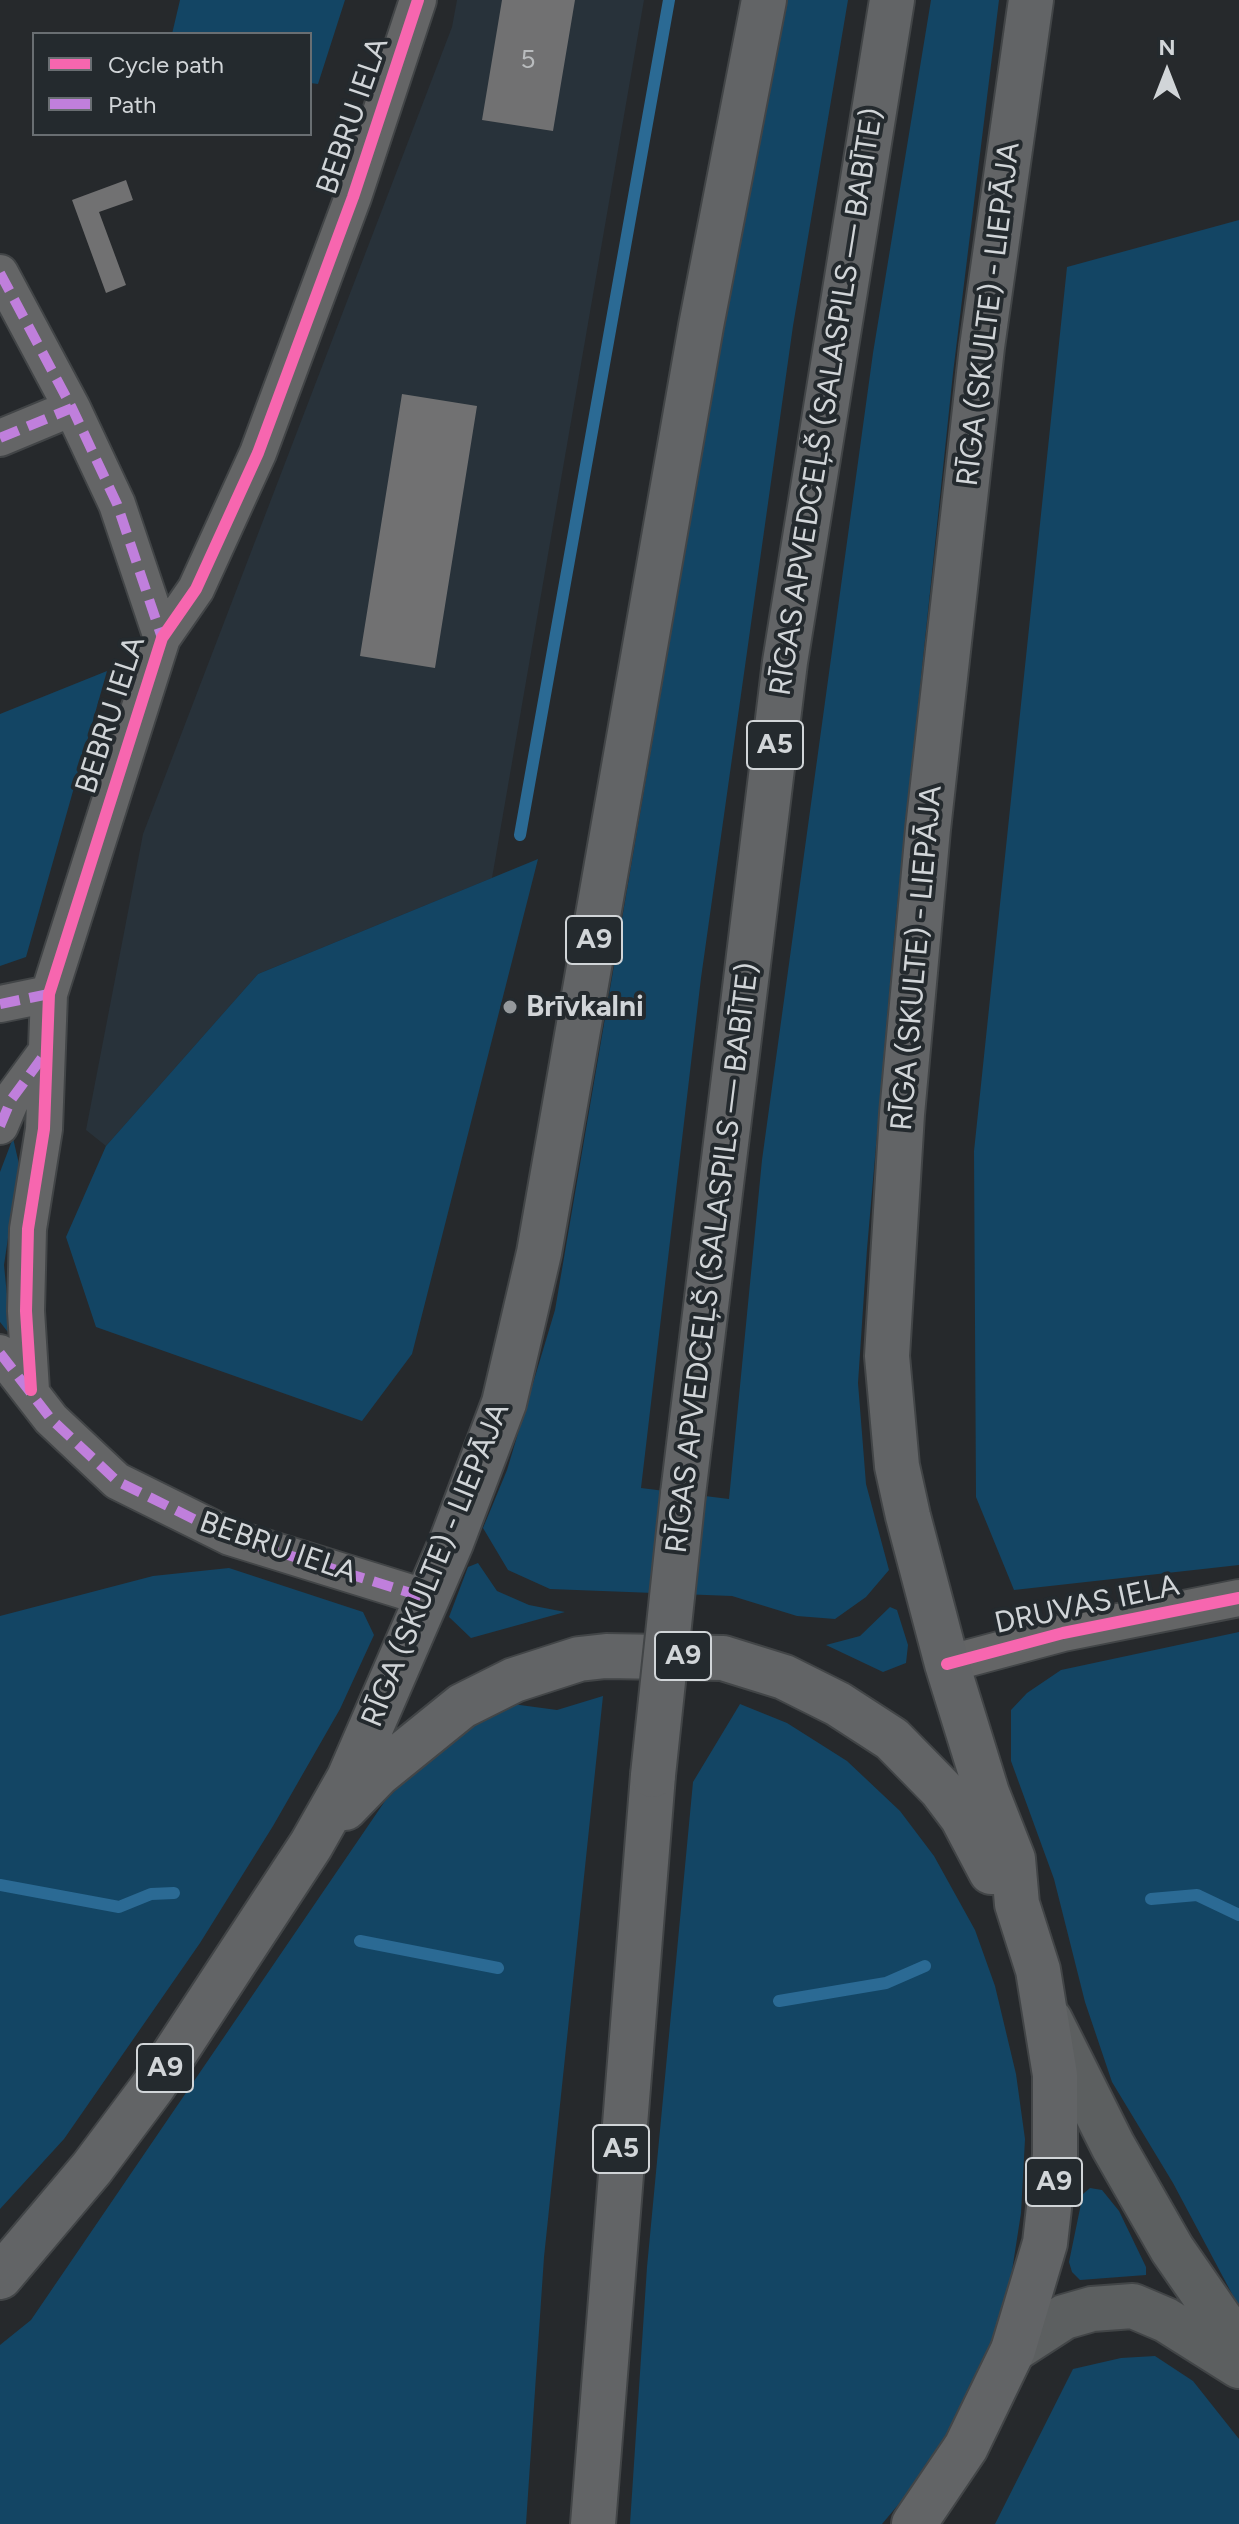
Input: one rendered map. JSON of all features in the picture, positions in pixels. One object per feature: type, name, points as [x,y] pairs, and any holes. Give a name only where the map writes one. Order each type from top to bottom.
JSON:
[{"type":"highway","name":"RĪGA (SKULTE) - LIEPĀJA","points":[[0,2277],[92,2168],[154,2085],[311,1845],[349,1778],[427,1598],[504,1403],[524,1328],[698,342],[764,0]]},
{"type":"highway","name":"RĪGAS APVEDCEĻŠ (SALASPILS — BABĪTE)","points":[[593,2524],[653,1775],[683,1494],[785,662],[864,157],[892,0]]},
{"type":"highway","name":"RĪGA (SKULTE) - LIEPĀJA","points":[[914,2524],[966,2447],[1013,2350],[1032,2294],[1053,2200],[1057,2111],[1038,1970],[1017,1904],[1013,1859],[987,1793],[947,1664],[897,1466],[887,1356],[928,829],[982,347],[1031,0]]},
{"type":"highway","name":"RĪGA (SKULTE) - LIEPĀJA","points":[[311,1845],[378,1774],[462,1706],[514,1680],[579,1659],[638,1654],[723,1658],[784,1677],[838,1704],[892,1739],[941,1789],[962,1817],[989,1870],[1017,1904]]},
{"type":"main road","points":[[1045,2009],[1113,2146],[1172,2249],[1230,2333],[1239,2355]]},
{"type":"main road","points":[[1013,2350],[1064,2317],[1092,2309],[1133,2306],[1166,2320],[1239,2366]]},
{"type":"street","name":"BEBRU IELA","points":[[31,1390],[26,1311],[28,1229],[44,1129],[44,1055],[49,994],[162,638],[196,589],[258,453],[353,197],[418,0]]},
{"type":"street","points":[[0,273],[72,408],[117,504],[162,638]]},
{"type":"street","points":[[0,438],[72,408]]},
{"type":"street","points":[[0,1004],[49,994]]},
{"type":"street","points":[[0,1126],[11,1100],[44,1055]]},
{"type":"street","name":"BEBRU IELA","points":[[0,1353],[51,1419],[117,1481],[230,1537],[427,1598]]},
{"type":"street","name":"DRUVAS IELA","points":[[947,1664],[1063,1633],[1239,1598]]},
{"type":"shaded area","points":[[180,0],[345,0],[318,84],[312,83],[312,32],[172,32]]},
{"type":"shaded area","points":[[457,0],[644,0],[492,878],[258,974],[106,1146],[86,1130],[143,834],[452,27]]},
{"type":"shaded area","points":[[785,0],[848,0],[793,326],[701,978],[641,1488],[729,1499],[762,1160],[873,353],[931,0],[999,0],[953,373],[896,916],[867,1249],[858,1383],[866,1484],[889,1570],[866,1597],[835,1619],[797,1616],[732,1596],[550,1589],[508,1570],[483,1528],[507,1470],[555,1310],[711,399]]},
{"type":"shaded area","points":[[1239,220],[1239,1565],[1014,1590],[976,1497],[974,1151],[1067,267]]},
{"type":"shaded area","points":[[107,671],[26,957],[0,966],[0,714]]},
{"type":"shaded area","points":[[538,859],[412,1354],[362,1421],[96,1327],[66,1237],[106,1146],[258,974]]},
{"type":"shaded area","points":[[13,1138],[19,1164],[4,1265],[11,1336],[0,1322],[0,1172]]},
{"type":"shaded area","points":[[478,1563],[497,1591],[529,1605],[565,1612],[471,1638],[449,1617],[468,1567]]},
{"type":"shaded area","points":[[229,1568],[363,1612],[374,1635],[340,1709],[273,1826],[200,1943],[64,2139],[0,2209],[0,1616],[153,1576]]},
{"type":"shaded area","points":[[890,1607],[897,1610],[908,1645],[906,1663],[883,1672],[826,1645],[860,1636]]},
{"type":"shaded area","points":[[1239,1632],[1239,2307],[1173,2183],[1112,2082],[1085,2002],[1054,1879],[1011,1761],[1011,1710],[1027,1693],[1061,1670]]},
{"type":"shaded area","points":[[603,1696],[544,2257],[526,2524],[0,2524],[0,2345],[31,2320],[385,1801],[443,1741],[505,1703],[557,1710]]},
{"type":"shaded area","points":[[740,1704],[787,1723],[847,1761],[900,1811],[934,1856],[975,1930],[995,1986],[1016,2074],[1025,2139],[1021,2213],[1009,2290],[993,2350],[959,2416],[914,2486],[882,2524],[630,2524],[647,2267],[693,1782]]},
{"type":"shaded area","points":[[1090,2188],[1102,2190],[1119,2211],[1146,2267],[1146,2275],[1080,2280],[1072,2272],[1069,2262],[1083,2194]]},
{"type":"shaded area","points":[[1155,2356],[1193,2381],[1239,2439],[1239,2524],[995,2524],[1073,2369],[1121,2358]]},
{"type":"building","points":[[502,0],[575,0],[553,131],[482,120]]},
{"type":"building","points":[[126,180],[133,200],[99,212],[126,285],[106,293],[72,200]]},
{"type":"building","points":[[402,394],[477,406],[435,668],[360,656]]},
{"type":"waterway","points":[[520,835],[669,0]]},
{"type":"waterway","points":[[0,1885],[119,1907],[151,1894],[174,1893]]},
{"type":"waterway","points":[[1151,1899],[1197,1895],[1239,1915]]},
{"type":"waterway","points":[[360,1941],[498,1968]]},
{"type":"waterway","points":[[779,2001],[886,1983],[925,1966]]},
{"type":"marked path","points":[[0,273],[72,408],[117,504],[162,638]]},
{"type":"marked path","points":[[0,438],[72,408]]},
{"type":"marked path","points":[[0,1004],[49,994]]},
{"type":"marked path","points":[[0,1126],[11,1100],[44,1055]]},
{"type":"marked path","points":[[0,1353],[51,1419],[117,1481],[230,1537],[427,1598]]},
{"type":"cycle path","points":[[31,1390],[26,1311],[28,1229],[44,1129],[49,994],[162,638],[196,589],[258,453],[353,197],[418,0]]},
{"type":"cycle path","points":[[947,1664],[1063,1633],[1239,1598]]},
{"type":"place","name":"Brīvkalni","points":[[510,1007]]}]
